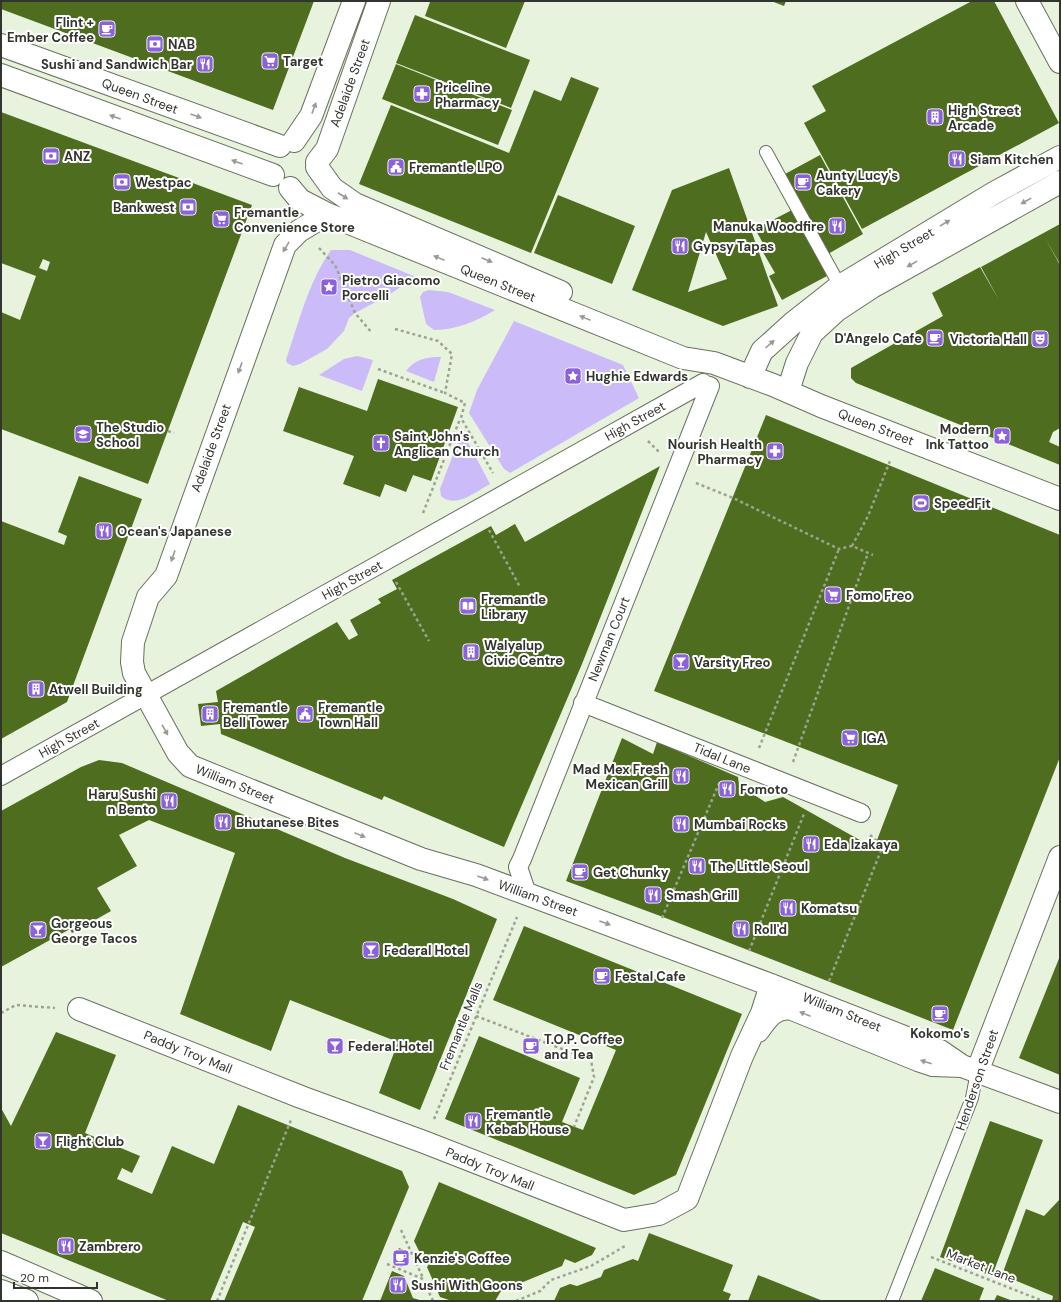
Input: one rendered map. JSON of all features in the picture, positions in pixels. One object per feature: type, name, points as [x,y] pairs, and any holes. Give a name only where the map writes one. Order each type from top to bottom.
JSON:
[{"type":"street","name":"Adelaide Street","points":[[287,144],[311,116],[354,1]]},
{"type":"street","name":"Adelaide Street","points":[[317,165],[327,149],[379,1]]},
{"type":"street","points":[[1027,1],[1060,62]]},
{"type":"street","name":"Queen Street","points":[[1,45],[287,144]]},
{"type":"street","name":"Queen Street","points":[[1,75],[282,182],[300,200],[326,214],[682,358],[714,363]]},
{"type":"street","points":[[287,144],[308,146],[315,155],[317,165],[316,173],[308,183],[303,186],[282,182],[271,163],[274,153],[287,144]]},
{"type":"street","name":"High Street","points":[[750,377],[762,351],[793,323],[840,286],[994,193],[1060,157]]},
{"type":"street","name":"Queen Street","points":[[317,165],[332,188],[355,204],[688,347],[714,363],[1060,499]]},
{"type":"street","name":"High Street","points":[[788,391],[797,363],[812,333],[837,310],[872,287],[1060,182]]},
{"type":"street","name":"Adelaide Street","points":[[147,696],[134,673],[132,662],[133,642],[148,597],[166,576],[285,245],[299,231],[326,214]]},
{"type":"street","name":"High Street","points":[[1,776],[147,696],[630,424],[707,384]]},
{"type":"street","name":"Newman Court","points":[[527,894],[518,867],[674,474],[707,384]]},
{"type":"street","name":"William Street","points":[[147,696],[178,753],[190,766],[421,859],[527,894],[771,985],[940,1051],[969,1069],[1060,1102]]},
{"type":"street","name":"Tidal Lane","points":[[583,703],[861,813]]},
{"type":"street","name":"Henderson Street","points":[[969,1069],[1060,857]]},
{"type":"street","name":"Paddy Troy Mall","points":[[79,1009],[301,1097],[424,1142],[540,1189],[624,1220],[659,1214],[687,1199],[771,985]]},
{"type":"street","name":"William Street","points":[[747,1047],[769,1016],[785,1008],[792,1009],[933,1065],[969,1069]]},
{"type":"street","points":[[1,1262],[91,1301]]},
{"type":"street","points":[[1,1291],[27,1301]]},
{"type":"lane","points":[[766,152],[840,286]]},
{"type":"lane","name":"Henderson Street","points":[[892,1301],[972,1098],[969,1069]]},
{"type":"path","points":[[313,244],[328,255],[335,265],[355,313],[372,333]]},
{"type":"path","points":[[395,329],[438,341],[452,354],[445,393]]},
{"type":"path","points":[[378,369],[445,393],[465,403],[423,514]]},
{"type":"path","points":[[460,418],[506,494]]},
{"type":"path","points":[[630,424],[664,457],[674,474],[733,498],[839,549],[852,546],[873,555]]},
{"type":"path","points":[[168,431],[174,433]]},
{"type":"path","points":[[852,546],[868,516],[890,460]]},
{"type":"path","points":[[488,529],[520,587]]},
{"type":"path","points":[[763,741],[839,549]]},
{"type":"path","points":[[787,784],[798,746],[868,553]]},
{"type":"path","points":[[395,579],[429,641]]},
{"type":"path","points":[[661,921],[728,760]]},
{"type":"path","points":[[748,955],[813,794]]},
{"type":"path","points":[[827,985],[884,843],[877,841]]},
{"type":"path","name":"Fremantle Malls","points":[[424,1142],[517,918]]},
{"type":"path","points":[[1,1013],[16,1006],[79,1009]]},
{"type":"path","points":[[476,1016],[590,1060],[594,1077],[574,1127]]},
{"type":"path","points":[[217,1301],[301,1097]]},
{"type":"path","points":[[401,1230],[433,1301]]},
{"type":"path","points":[[516,1301],[540,1291],[551,1280],[591,1266],[626,1246],[618,1243]]},
{"type":"path","name":"Market Lane","points":[[912,1250],[1043,1301]]},
{"type":"path","points":[[387,1264],[423,1279]]},
{"type":"shaded area","points":[[331,250],[350,250],[416,277],[387,296],[355,313],[349,318],[344,331],[327,349],[300,364],[293,366],[287,363],[286,360],[300,317],[316,276]]},
{"type":"shaded area","points":[[429,290],[448,292],[495,310],[481,318],[458,327],[434,330],[426,324],[420,297],[423,292]]},
{"type":"shaded area","points":[[514,321],[623,365],[639,398],[510,473],[504,469],[469,413],[477,390]]},
{"type":"shaded area","points":[[357,356],[373,360],[362,391],[319,375],[344,359]]},
{"type":"shaded area","points":[[441,357],[434,382],[406,371],[417,361]]},
{"type":"shaded area","points":[[462,431],[490,484],[466,498],[453,501],[447,500],[441,496],[440,489]]},
{"type":"building","points":[[1,1],[314,1],[273,110],[1,9]]},
{"type":"building","points":[[427,1],[525,1],[506,48],[425,16],[430,2]]},
{"type":"building","points":[[771,1],[786,1],[784,6]]},
{"type":"building","name":"High Street Arcade","points":[[972,1],[994,1],[1059,123],[862,229],[804,123],[826,111],[812,86]]},
{"type":"building","points":[[415,15],[530,60],[511,108],[396,63]]},
{"type":"building","points":[[396,64],[512,110],[498,145],[382,99]]},
{"type":"building","points":[[571,77],[599,88],[531,253],[359,184],[391,105],[509,153],[534,90],[561,101]]},
{"type":"building","points":[[1,112],[252,205],[148,484],[1,429],[1,312],[20,320],[36,276],[1,263]],"holes":[[[43,259],[50,262],[47,271],[39,268]]]},
{"type":"building","points":[[820,155],[863,234],[828,254],[785,174]]},
{"type":"building","points":[[729,168],[778,306],[723,326],[632,290],[672,190]],"holes":[[[706,232],[727,279],[688,292]]]},
{"type":"building","points":[[558,195],[635,226],[612,284],[534,253]]},
{"type":"building","points":[[792,210],[827,276],[782,300],[769,276],[775,273],[760,247],[764,245],[755,229]]},
{"type":"building","points":[[1060,224],[1060,264],[1045,238],[1060,265],[1060,428],[1053,432],[1049,442],[1060,447],[1060,465],[856,383],[851,378],[851,368],[943,316],[932,293],[980,267],[999,300],[981,267]]},
{"type":"building","name":"Saint John's Anglican Church","points":[[378,379],[458,407],[431,481],[413,475],[406,492],[385,484],[380,497],[343,484],[354,456],[283,431],[299,387],[367,411]]},
{"type":"building","points":[[766,415],[1060,535],[1060,757],[953,1030],[663,917],[566,881],[622,738],[653,754],[657,742],[738,777],[739,785],[765,802],[783,797],[874,848],[898,785],[654,691]]},
{"type":"building","name":"Walyalup Civic Centre","points":[[660,466],[582,664],[504,847],[384,796],[382,800],[221,734],[220,724],[201,726],[198,704],[218,702],[216,691],[337,622],[349,640],[358,635],[350,620],[381,603],[378,599],[397,589],[392,580],[491,526],[496,535],[515,524],[525,542]]},
{"type":"building","points":[[79,476],[142,499],[67,702],[1,739],[1,521],[64,545],[67,536],[58,532]]},
{"type":"building","points":[[99,760],[122,763],[345,858],[453,899],[497,919],[420,1110],[379,1093],[398,1042],[290,1000],[271,1051],[180,1014],[235,853],[149,820],[119,835],[137,866],[97,888],[111,911],[72,933],[70,929],[1,967],[1,811],[81,767]]},
{"type":"building","points":[[524,926],[742,1014],[676,1175],[634,1195],[445,1119],[479,1036],[580,1078],[562,1122],[583,1130],[616,1050],[493,1000]]},
{"type":"building","points":[[1060,956],[1060,1075],[1019,1058]]},
{"type":"building","points":[[56,1032],[116,1055],[85,1133],[140,1156],[132,1173],[122,1168],[117,1179],[152,1194],[172,1146],[214,1164],[238,1105],[402,1171],[409,1187],[362,1301],[224,1301],[255,1227],[243,1222],[210,1301],[169,1301],[1,1233],[1,1108],[11,1126]]},
{"type":"building","points":[[990,1121],[1043,1140],[992,1276],[940,1257]]},
{"type":"building","points":[[439,1182],[596,1248],[592,1255],[575,1263],[565,1259],[562,1266],[501,1291],[495,1301],[452,1301],[440,1297],[427,1267],[430,1262],[423,1259],[414,1241]]},
{"type":"building","points":[[1060,1199],[1060,1301],[1052,1301],[1053,1296],[1002,1275],[1026,1209],[1044,1216]]},
{"type":"building","points":[[649,1233],[733,1265],[723,1291],[731,1294],[728,1301],[554,1301],[560,1288],[570,1284],[577,1286],[601,1277],[604,1270],[633,1259],[638,1261]]},
{"type":"building","name":"Kenzie's Coffee","points":[[399,1248],[408,1252],[402,1267],[393,1264]]},
{"type":"building","points":[[935,1268],[984,1288],[979,1301],[921,1301]]},
{"type":"building","points":[[392,1271],[404,1276],[413,1298],[423,1301],[380,1301]]},
{"type":"building","points":[[758,1275],[823,1301],[748,1301]]},
{"type":"building","points":[[997,1295],[1013,1301],[994,1301]]},
{"type":"place","name":"Flint + Ember Coffee","points":[[107,29]]},
{"type":"place","name":"NAB","points":[[155,44]]},
{"type":"place","name":"Target","points":[[270,61]]},
{"type":"place","name":"Sushi and Sandwich Bar","points":[[205,64]]},
{"type":"place","name":"Priceline Pharmacy","points":[[422,94]]},
{"type":"place","name":"High Street Arcade","points":[[935,117]]},
{"type":"place","name":"ANZ","points":[[51,156]]},
{"type":"place","name":"Siam Kitchen","points":[[957,159]]},
{"type":"place","name":"Fremantle LPO","points":[[396,167]]},
{"type":"place","name":"Westpac","points":[[122,182]]},
{"type":"place","name":"Aunty Lucy's Cakery","points":[[803,182]]},
{"type":"place","name":"Bankwest","points":[[188,207]]},
{"type":"place","name":"Fremantle Convenience Store","points":[[221,219]]},
{"type":"place","name":"Manuka Woodfire","points":[[837,226]]},
{"type":"place","name":"Gypsy Tapas","points":[[680,246]]},
{"type":"place","name":"Pietro Giacomo Porcelli","points":[[329,287]]},
{"type":"place","name":"D'Angelo Cafe","points":[[935,338]]},
{"type":"place","name":"Victoria Hall","points":[[1040,339]]},
{"type":"place","name":"Hughie Edwards","points":[[573,376]]},
{"type":"place","name":"The Studio School","points":[[83,434]]},
{"type":"place","name":"Modern Ink Tattoo","points":[[1002,436]]},
{"type":"place","name":"Saint John's Anglican Church","points":[[381,443]]},
{"type":"place","name":"Nourish Health Pharmacy","points":[[775,451]]},
{"type":"place","name":"SpeedFit","points":[[921,503]]},
{"type":"place","name":"Ocean's Japanese","points":[[104,531]]},
{"type":"place","name":"Fomo Freo","points":[[833,595]]},
{"type":"place","name":"Fremantle Library","points":[[468,606]]},
{"type":"place","name":"Walyalup Civic Centre","points":[[471,652]]},
{"type":"place","name":"Varsity Freo","points":[[681,662]]},
{"type":"place","name":"Atwell Building","points":[[36,689]]},
{"type":"place","name":"Fremantle Bell Tower","points":[[210,714]]},
{"type":"place","name":"Fremantle Town Hall","points":[[305,714]]},
{"type":"place","name":"IGA","points":[[850,738]]},
{"type":"place","name":"Mad Mex Fresh Mexican Grill","points":[[681,776]]},
{"type":"place","name":"Fomoto","points":[[727,789]]},
{"type":"place","name":"Haru Sushi n Bento","points":[[169,801]]},
{"type":"place","name":"Bhutanese Bites","points":[[223,822]]},
{"type":"place","name":"Mumbai Rocks","points":[[681,824]]},
{"type":"place","name":"Eda Izakaya","points":[[811,844]]},
{"type":"place","name":"The Little Seoul","points":[[697,866]]},
{"type":"place","name":"Get Chunky","points":[[580,872]]},
{"type":"place","name":"Smash Grill","points":[[653,895]]},
{"type":"place","name":"Komatsu","points":[[788,908]]},
{"type":"place","name":"Roll'd","points":[[741,929]]},
{"type":"place","name":"Gorgeous George Tacos","points":[[38,930]]},
{"type":"place","name":"Federal Hotel","points":[[371,950]]},
{"type":"place","name":"Festal Cafe","points":[[602,976]]},
{"type":"place","name":"Kokomo's","points":[[940,1014]]},
{"type":"place","name":"Federal.Hotel","points":[[335,1046]]},
{"type":"place","name":"T.O.P. Coffee and Tea","points":[[531,1046]]},
{"type":"place","name":"Fremantle Kebab House","points":[[473,1121]]},
{"type":"place","name":"Flight Club","points":[[43,1141]]},
{"type":"place","name":"Zambrero","points":[[66,1246]]},
{"type":"place","name":"Kenzie's Coffee","points":[[401,1258]]},
{"type":"place","name":"Sushi With Goons","points":[[398,1285]]}]
